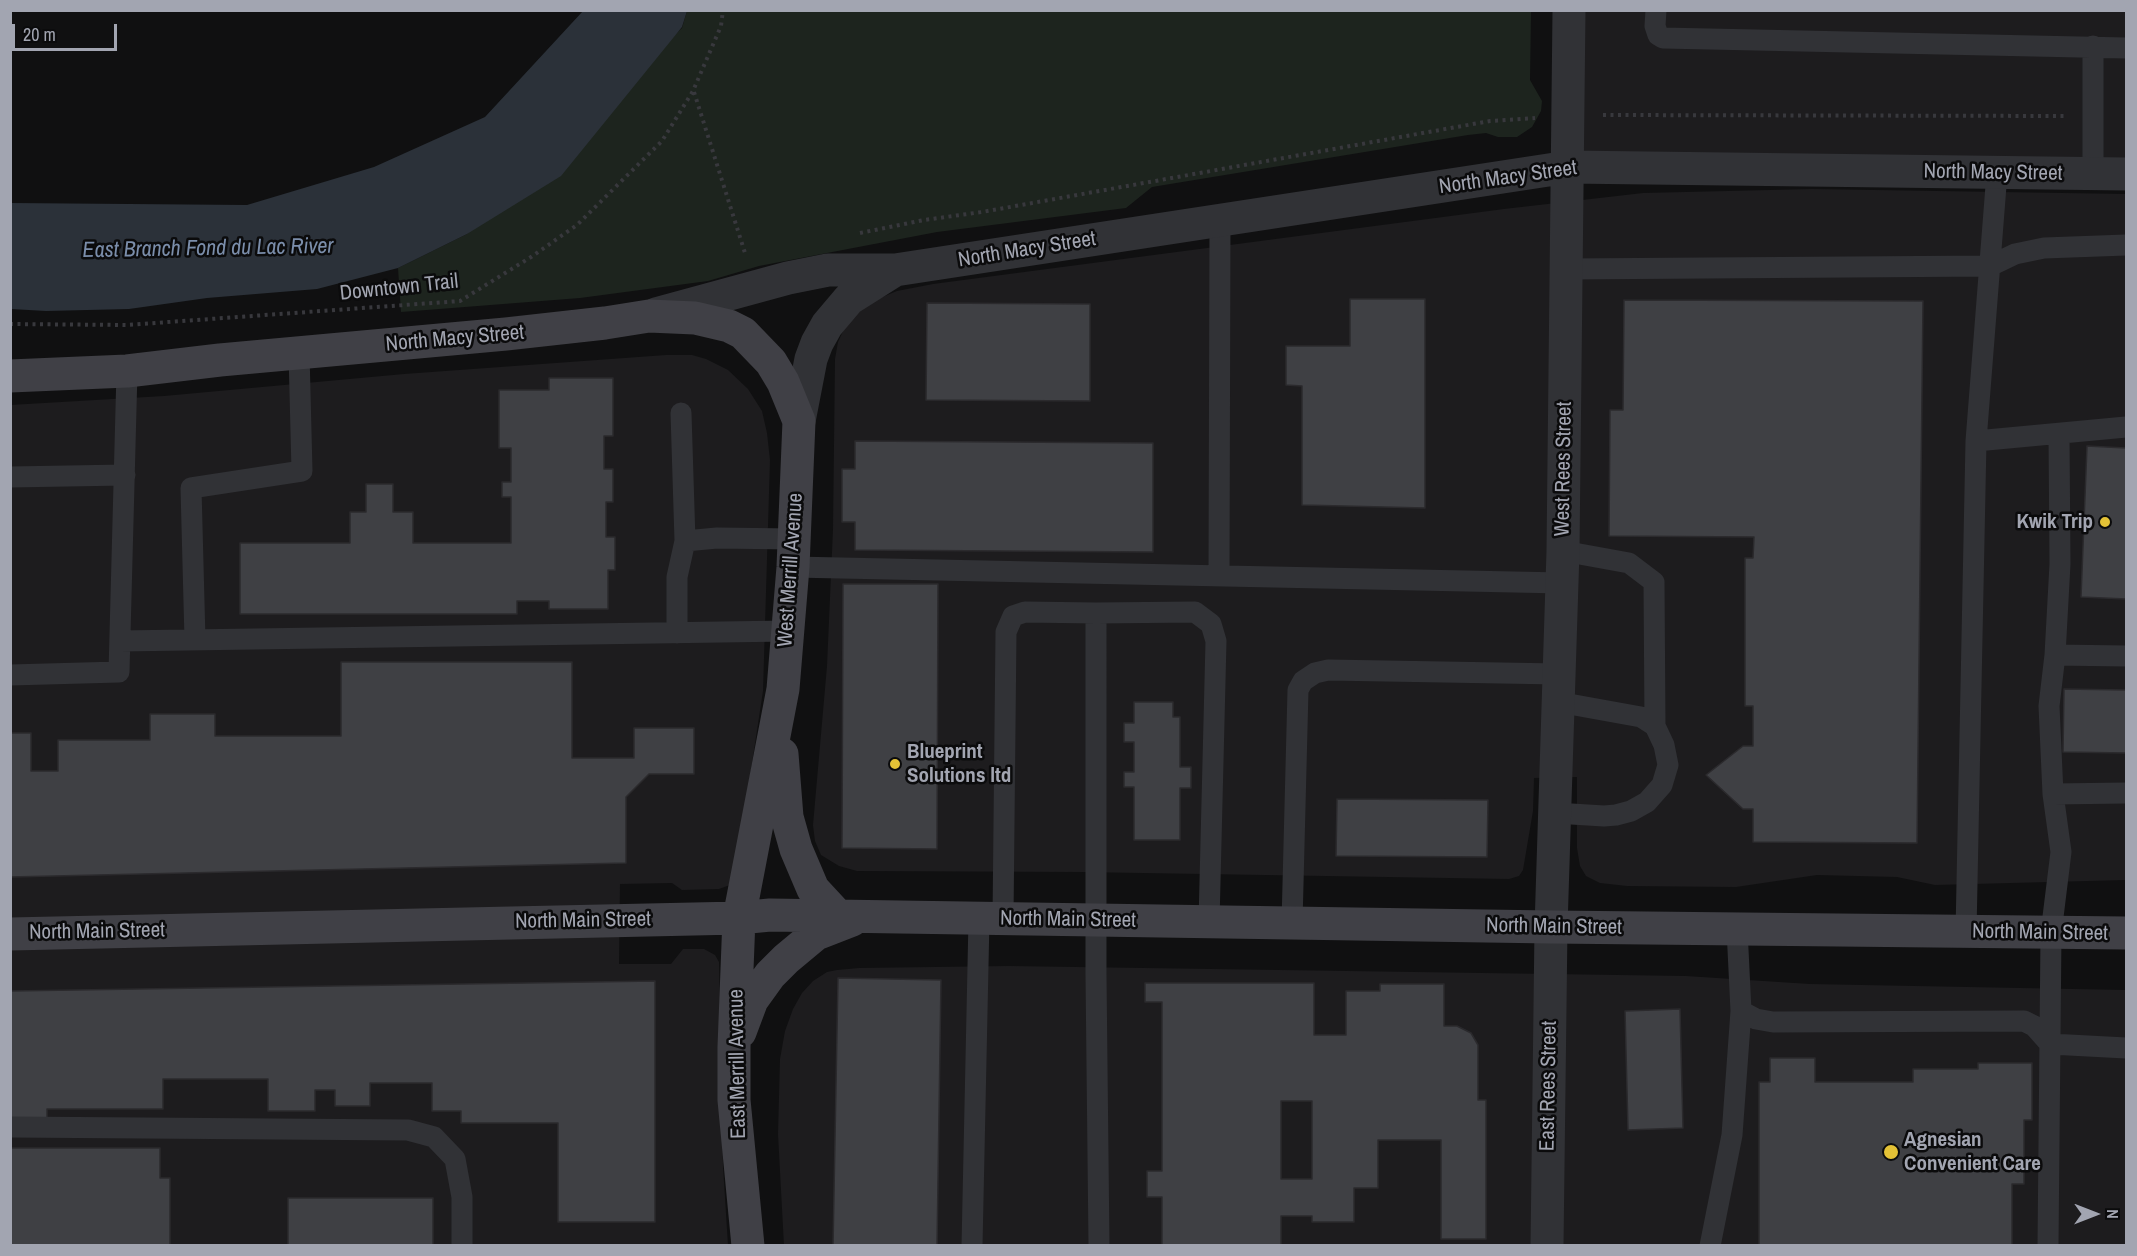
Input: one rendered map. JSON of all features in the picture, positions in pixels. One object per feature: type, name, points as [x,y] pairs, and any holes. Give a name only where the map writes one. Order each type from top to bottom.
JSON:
[{"type":"main road","name":"North Macy Street","points":[[10,376],[127,371],[506,334],[649,316]]},
{"type":"main road","name":"West Merrill Avenue","points":[[649,316],[707,320],[729,326],[743,333],[777,371],[799,421],[794,553],[783,689],[739,918]]},
{"type":"main road","points":[[734,1047],[752,1000],[770,975],[816,934],[848,917],[813,889],[796,849],[787,817],[782,767],[783,689]]},
{"type":"main road","name":"North Main Street","points":[[10,934],[739,918],[770,915],[2127,933]]},
{"type":"main road","name":"East Merrill Avenue","points":[[739,918],[734,1100],[748,1245]]},
{"type":"street","name":"West Rees Street","points":[[1551,927],[1562,567],[1569,10]]},
{"type":"street","name":"North Macy Street","points":[[649,316],[788,278],[828,270],[895,270],[1568,167],[2127,174]]},
{"type":"street","name":"North Macy Street","points":[[799,421],[811,359],[827,325],[849,298],[895,270]]},
{"type":"street","name":"East Rees Street","points":[[1547,1245],[1551,927]]},
{"type":"lane","points":[[1656,10],[1655,26],[1658,35],[1663,38],[2127,48]]},
{"type":"lane","points":[[2093,46],[2093,174]]},
{"type":"lane","points":[[1966,932],[1976,441],[1997,173]]},
{"type":"lane","points":[[1219,576],[1220,220]]},
{"type":"lane","points":[[1566,269],[1990,266],[2014,254],[2044,248],[2127,245]]},
{"type":"lane","points":[[195,640],[190,488],[302,471],[299,353]]},
{"type":"lane","points":[[10,675],[119,672],[127,371]]},
{"type":"lane","points":[[676,633],[676,577],[685,541],[681,413]]},
{"type":"lane","points":[[1976,441],[2127,427]]},
{"type":"lane","points":[[2048,1245],[2051,933],[2061,852],[2053,794],[2049,706],[2055,655],[2060,564],[2059,435]]},
{"type":"lane","points":[[10,477],[124,475]]},
{"type":"lane","points":[[685,541],[717,538],[794,553],[1219,576],[1562,567],[1629,562],[1654,582],[1655,726],[1664,745],[1668,765],[1662,784],[1647,802],[1616,815],[1555,813]]},
{"type":"lane","points":[[972,1245],[1005,632],[1013,616],[1025,612],[1195,612],[1210,624],[1216,641],[1209,922]]},
{"type":"lane","points":[[1096,613],[1099,1245]]},
{"type":"lane","points":[[120,641],[788,631]]},
{"type":"lane","points":[[2055,655],[2127,656]]},
{"type":"lane","points":[[1292,923],[1298,690],[1303,681],[1315,673],[1328,670],[1559,688],[1627,714],[1641,717],[1655,726]]},
{"type":"lane","points":[[2053,794],[2127,794]]},
{"type":"lane","points":[[1710,1245],[1732,1135],[1741,1011],[1737,929]]},
{"type":"lane","points":[[1741,1011],[1756,1019],[1773,1022],[2024,1021],[2034,1026],[2050,1044],[2127,1048]]},
{"type":"lane","points":[[10,1127],[408,1130],[434,1137],[455,1159],[462,1197],[462,1245]]},
{"type":"path","name":"Downtown Trail","points":[[10,324],[127,325],[460,301],[577,225],[662,141],[693,91],[721,26],[723,10]]},
{"type":"path","points":[[693,91],[747,257]]},
{"type":"shaded area","points":[[687,11],[1531,11],[1530,80],[1542,101],[1541,111],[1532,127],[1517,137],[1498,137],[1486,133],[1468,135],[1152,187],[1126,208],[937,232],[759,266],[708,281],[580,298],[401,312],[398,268],[467,234],[682,28]]},
{"type":"shaded area","points":[[1569,11],[2126,11],[2126,174],[1568,167]]},
{"type":"shaded area","points":[[1812,189],[2126,194],[2126,880],[1935,885],[1897,877],[1817,875],[1736,887],[1627,886],[1600,883],[1586,876],[1580,866],[1577,848],[1577,777],[1534,778],[1533,811],[1523,870],[1519,876],[1509,879],[857,871],[839,866],[821,855],[815,841],[813,825],[827,666],[833,529],[835,359],[838,342],[844,329],[854,314],[870,302],[897,291],[933,284],[1504,209],[1643,193]]},
{"type":"shaded area","points":[[692,355],[706,359],[728,370],[748,389],[762,411],[770,460],[763,691],[735,875],[730,885],[719,889],[682,890],[672,883],[620,884],[619,964],[671,964],[683,949],[704,949],[715,955],[719,962],[723,1166],[728,1245],[11,1245],[10,405],[164,396],[404,374]]},
{"type":"shaded area","points":[[1009,966],[1686,976],[1810,984],[2126,990],[2126,1245],[784,1246],[778,1134],[780,1059],[785,1031],[802,993],[813,981],[827,972],[837,970]]},
{"type":"water","name":"East Branch Fond du Lac River","points":[[583,11],[687,11],[682,27],[561,176],[467,234],[398,268],[317,289],[207,298],[129,309],[46,311],[11,309],[11,203],[247,205],[374,167],[485,117]]},
{"type":"building","points":[[1350,299],[1425,299],[1425,508],[1302,505],[1302,386],[1286,385],[1286,346],[1350,346]]},
{"type":"building","points":[[1624,300],[1923,301],[1917,843],[1753,842],[1753,809],[1743,809],[1706,775],[1743,746],[1753,746],[1753,706],[1745,706],[1745,558],[1753,558],[1754,537],[1609,536],[1610,410],[1623,410]]},
{"type":"building","points":[[927,303],[1090,304],[1090,401],[926,400]]},
{"type":"building","points":[[549,378],[613,378],[613,436],[604,436],[604,469],[613,469],[613,502],[606,502],[606,537],[615,537],[615,570],[608,570],[608,609],[549,609],[549,601],[517,601],[517,614],[240,614],[240,543],[350,543],[350,512],[366,512],[366,484],[393,484],[393,512],[413,512],[413,543],[511,543],[511,497],[502,497],[502,482],[511,482],[511,448],[499,448],[499,390],[549,390]]},
{"type":"building","points":[[855,441],[1153,443],[1153,552],[855,550],[855,522],[842,522],[842,469],[855,469]]},
{"type":"building","name":"Kwik Trip","points":[[2087,446],[2126,448],[2126,599],[2081,597]]},
{"type":"building","points":[[843,584],[938,584],[937,849],[842,848]]},
{"type":"building","points":[[341,662],[572,662],[572,758],[634,758],[634,728],[694,728],[694,774],[649,774],[626,797],[626,863],[10,877],[10,733],[31,733],[31,771],[58,771],[58,740],[150,740],[150,714],[215,714],[215,736],[341,736]]},
{"type":"building","points":[[2064,689],[2126,690],[2126,753],[2063,752]]},
{"type":"building","points":[[1134,702],[1173,702],[1173,717],[1180,717],[1180,767],[1191,767],[1191,788],[1180,788],[1180,840],[1134,840],[1134,787],[1124,787],[1124,772],[1134,772],[1134,742],[1124,742],[1124,723],[1134,723]]},
{"type":"building","points":[[1337,799],[1488,800],[1487,857],[1336,856]]},
{"type":"building","points":[[838,978],[941,980],[937,1246],[833,1246]]},
{"type":"building","points":[[655,981],[655,1222],[558,1222],[558,1123],[461,1123],[461,1111],[432,1111],[432,1083],[370,1083],[370,1106],[335,1106],[335,1090],[315,1090],[315,1111],[268,1111],[268,1079],[163,1079],[163,1109],[47,1109],[47,1120],[10,1120],[10,991]]},
{"type":"building","points":[[1145,983],[1314,983],[1314,1035],[1346,1035],[1346,991],[1380,991],[1380,984],[1444,984],[1444,1026],[1457,1026],[1471,1033],[1478,1045],[1478,1100],[1486,1100],[1486,1239],[1441,1239],[1441,1140],[1378,1140],[1378,1188],[1354,1188],[1354,1222],[1312,1222],[1312,1216],[1281,1216],[1281,1245],[1162,1245],[1162,1197],[1147,1197],[1147,1171],[1162,1171],[1162,1002],[1145,1002]],"holes":[[[1281,1101],[1312,1101],[1312,1179],[1281,1179]]]},
{"type":"building","points":[[1680,1009],[1683,1128],[1628,1130],[1625,1011]]},
{"type":"building","name":"Agnesian Convenient Care","points":[[1770,1058],[1815,1058],[1815,1082],[1913,1082],[1913,1069],[1978,1069],[1978,1063],[2032,1063],[2032,1120],[2024,1120],[2024,1184],[2012,1184],[2012,1246],[1759,1246],[1759,1082],[1770,1082]]},
{"type":"building","points":[[10,1148],[160,1148],[160,1178],[170,1178],[170,1246],[10,1246]]},
{"type":"building","points":[[288,1198],[433,1198],[433,1246],[288,1246]]},
{"type":"place","name":"Kwik Trip","points":[[2105,522]]},
{"type":"place","name":"Blueprint Solutions ltd","points":[[895,764]]},
{"type":"place","name":"Agnesian Convenient Care","points":[[1891,1152]]}]
